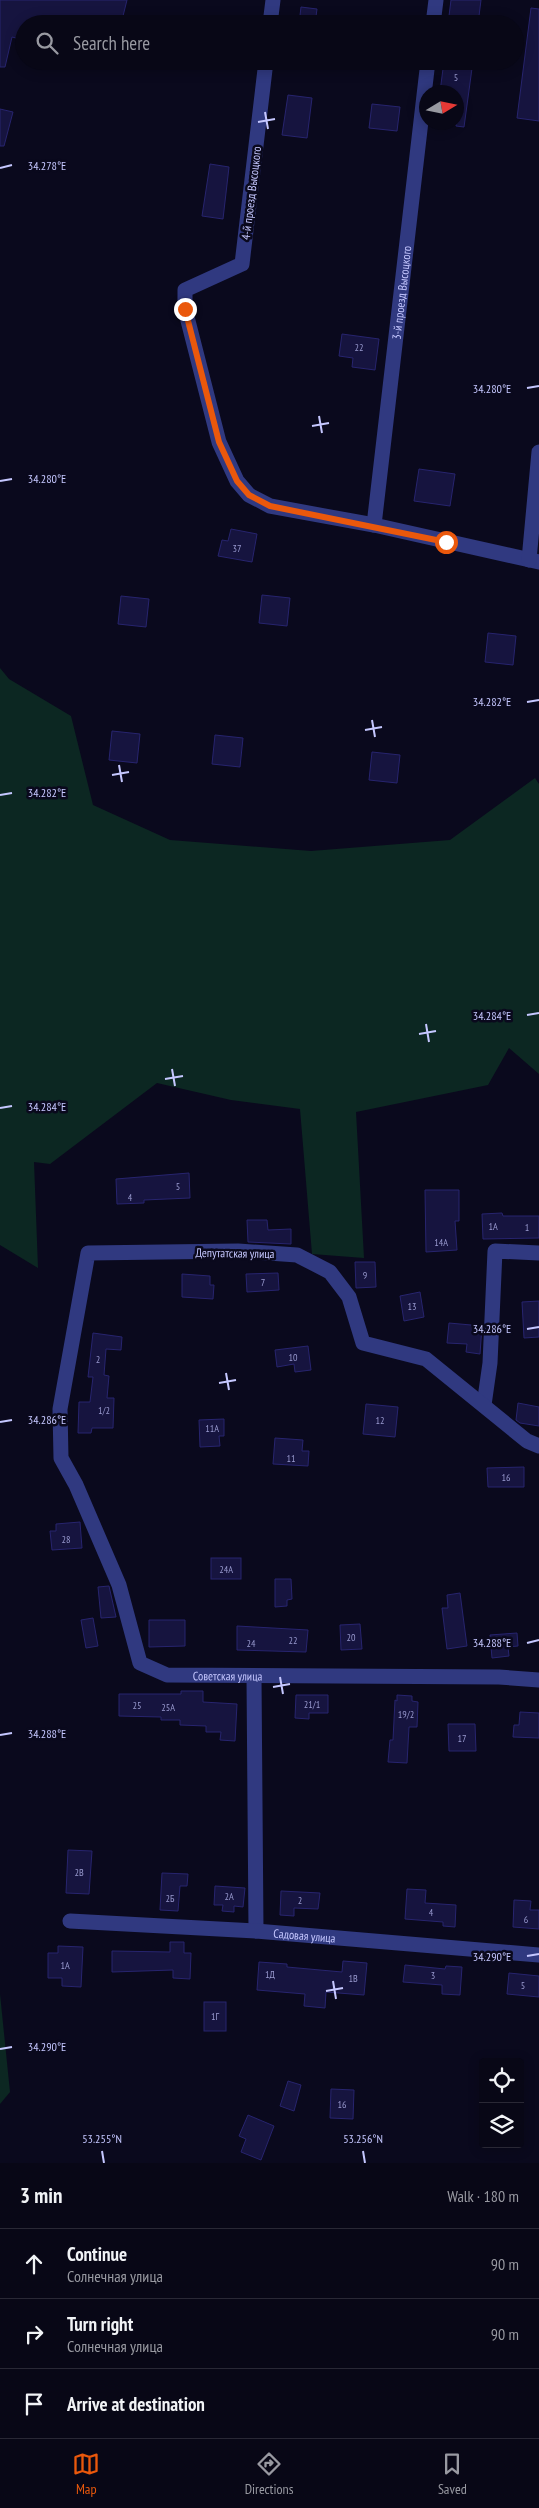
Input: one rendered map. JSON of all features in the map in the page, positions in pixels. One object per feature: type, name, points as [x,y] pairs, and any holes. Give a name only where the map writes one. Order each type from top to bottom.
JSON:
[{"type":"street","points":[[271,15],[273,0]]},
{"type":"street","points":[[434,15],[436,0]]},
{"type":"street","name":"4-й проезд Высоцкого","points":[[265,70],[242,264],[185,290],[185,309],[219,442],[237,481],[249,495],[270,506],[374,525]]},
{"type":"street","name":"3-й проезд Высоцкого","points":[[374,525],[427,70]]},
{"type":"street","points":[[374,525],[534,561],[539,452]]},
{"type":"street","name":"Депутатская улица","points":[[76,1485],[61,1458],[60,1409],[88,1253],[238,1251],[297,1255],[330,1272],[349,1297],[363,1343],[426,1359],[527,1441],[539,1446]]},
{"type":"street","points":[[484,1405],[490,1363],[495,1251],[539,1253]]},
{"type":"street","name":"Советская улица","points":[[76,1485],[119,1584],[140,1663],[167,1675],[500,1677],[539,1680]]},
{"type":"street","points":[[254,1677],[256,1931]]},
{"type":"street","name":"Садовая улица","points":[[70,1921],[256,1931],[539,1955]]},
{"type":"green space","points":[[0,668],[9,679],[71,716],[93,805],[170,840],[311,851],[450,840],[535,778],[539,784],[539,1074],[509,1048],[488,1085],[356,1112],[364,1258],[312,1254],[300,1109],[231,1100],[157,1083],[50,1164],[34,1162],[38,1268],[0,1245]]},
{"type":"green space","points":[[0,1994],[10,2092],[0,2104]]},
{"type":"building","points":[[0,0],[127,0],[123,15],[15,15],[15,38],[12,37],[5,67],[0,67]]},
{"type":"building","points":[[451,0],[481,0],[479,15],[449,15]]},
{"type":"building","points":[[301,7],[317,9],[316,15],[300,15]]},
{"type":"building","points":[[531,8],[539,9],[539,121],[517,118]]},
{"type":"building","points":[[443,70],[472,70],[464,127],[464,85],[441,85]]},
{"type":"building","points":[[288,95],[312,98],[307,138],[282,135]]},
{"type":"building","points":[[372,104],[400,107],[397,131],[369,128]]},
{"type":"building","points":[[0,109],[13,112],[4,146],[0,146]]},
{"type":"building","points":[[210,164],[229,167],[223,219],[202,216]]},
{"type":"building","points":[[342,334],[379,339],[375,370],[352,367],[353,358],[339,356]]},
{"type":"building","points":[[419,469],[455,474],[450,506],[414,501]]},
{"type":"building","points":[[231,529],[257,534],[252,562],[218,556],[222,540],[228,541]]},
{"type":"building","points":[[262,595],[290,598],[287,626],[259,623]]},
{"type":"building","points":[[121,596],[149,599],[146,627],[118,624]]},
{"type":"building","points":[[488,633],[516,636],[513,665],[485,662]]},
{"type":"building","points":[[112,731],[140,734],[137,763],[109,760]]},
{"type":"building","points":[[215,735],[243,738],[240,767],[212,764]]},
{"type":"building","points":[[372,752],[400,755],[397,783],[369,780]]},
{"type":"building","points":[[189,1173],[190,1198],[144,1200],[144,1203],[117,1204],[116,1179]]},
{"type":"building","points":[[425,1190],[459,1190],[459,1221],[455,1221],[457,1250],[426,1252]]},
{"type":"building","points":[[502,1213],[503,1216],[539,1216],[539,1238],[483,1239],[482,1214]]},
{"type":"building","points":[[247,1220],[267,1220],[268,1230],[291,1229],[291,1244],[248,1242]]},
{"type":"building","points":[[355,1262],[375,1262],[376,1287],[356,1288]]},
{"type":"building","points":[[278,1273],[279,1290],[247,1292],[246,1274]]},
{"type":"building","points":[[182,1274],[210,1276],[210,1285],[214,1285],[213,1299],[182,1297]]},
{"type":"building","points":[[420,1292],[424,1317],[404,1321],[400,1296]]},
{"type":"building","points":[[539,1301],[539,1337],[524,1338],[522,1302]]},
{"type":"building","points":[[449,1323],[482,1326],[480,1354],[466,1352],[467,1344],[447,1343]]},
{"type":"building","points":[[93,1333],[122,1337],[121,1350],[106,1349],[104,1375],[109,1376],[107,1398],[114,1398],[113,1428],[92,1428],[91,1433],[78,1433],[79,1402],[90,1402],[93,1377],[88,1377]]},
{"type":"building","points":[[308,1346],[311,1370],[295,1372],[294,1364],[277,1367],[275,1350]]},
{"type":"building","points":[[518,1403],[539,1407],[539,1426],[520,1423],[516,1420]]},
{"type":"building","points":[[366,1404],[398,1407],[395,1437],[363,1434]]},
{"type":"building","points":[[224,1419],[224,1436],[219,1436],[220,1446],[200,1447],[199,1420]]},
{"type":"building","points":[[275,1438],[303,1440],[302,1451],[309,1451],[308,1466],[273,1464]]},
{"type":"building","points":[[524,1467],[524,1487],[488,1487],[487,1468]]},
{"type":"building","points":[[80,1522],[82,1548],[52,1550],[50,1531],[56,1531],[56,1524]]},
{"type":"building","points":[[211,1558],[241,1558],[241,1579],[211,1579]]},
{"type":"building","points":[[275,1579],[291,1579],[292,1599],[287,1600],[287,1606],[275,1607]]},
{"type":"building","points":[[109,1586],[116,1617],[101,1618],[98,1587]]},
{"type":"building","points":[[460,1593],[467,1646],[447,1649],[442,1608],[448,1608],[447,1595]]},
{"type":"building","points":[[93,1618],[98,1646],[86,1648],[81,1620]]},
{"type":"building","points":[[149,1620],[185,1620],[185,1646],[149,1647]]},
{"type":"building","points":[[360,1624],[362,1649],[341,1650],[340,1625]]},
{"type":"building","points":[[237,1626],[308,1630],[306,1652],[237,1650]]},
{"type":"building","points":[[517,1633],[518,1646],[508,1647],[509,1656],[492,1658],[490,1635]]},
{"type":"building","points":[[181,1691],[203,1691],[203,1702],[237,1704],[235,1741],[220,1740],[221,1732],[206,1732],[206,1726],[180,1725],[180,1720],[161,1720],[161,1717],[119,1716],[119,1694],[181,1694]]},
{"type":"building","points":[[296,1695],[328,1695],[328,1713],[309,1713],[309,1719],[295,1718]]},
{"type":"building","points":[[397,1695],[412,1696],[412,1701],[418,1702],[417,1727],[409,1727],[407,1763],[388,1762],[390,1740],[393,1740],[395,1700],[397,1701]]},
{"type":"building","points":[[520,1712],[539,1713],[539,1738],[513,1737],[514,1725],[519,1725]]},
{"type":"building","points":[[448,1724],[475,1724],[476,1751],[449,1751]]},
{"type":"building","points":[[68,1850],[92,1851],[89,1894],[66,1893]]},
{"type":"building","points":[[162,1873],[188,1874],[187,1886],[180,1886],[178,1911],[160,1910]]},
{"type":"building","points":[[215,1886],[245,1888],[243,1907],[234,1906],[234,1912],[222,1911],[223,1905],[214,1905]]},
{"type":"building","points":[[407,1889],[426,1890],[425,1903],[456,1905],[455,1927],[443,1926],[443,1922],[405,1919]]},
{"type":"building","points":[[281,1891],[320,1893],[318,1909],[294,1908],[294,1916],[280,1915]]},
{"type":"building","points":[[514,1900],[531,1901],[530,1910],[539,1910],[539,1929],[513,1927]]},
{"type":"building","points":[[170,1942],[184,1942],[184,1953],[191,1953],[190,1979],[173,1978],[173,1970],[112,1972],[112,1951],[170,1952]]},
{"type":"building","points":[[58,1946],[83,1947],[81,1987],[62,1986],[62,1978],[48,1978],[48,1953],[58,1953]]},
{"type":"building","points":[[343,1961],[367,1963],[364,1995],[326,1992],[325,2008],[304,2006],[305,1994],[257,1990],[259,1962],[287,1964],[287,1967],[342,1972]]},
{"type":"building","points":[[405,1965],[445,1969],[446,1966],[462,1967],[460,1995],[442,1994],[442,1985],[403,1982]]},
{"type":"building","points":[[509,1973],[539,1976],[539,1997],[507,1994]]},
{"type":"building","points":[[204,2002],[226,2002],[226,2031],[204,2031]]},
{"type":"building","points":[[288,2081],[301,2085],[294,2111],[280,2106]]},
{"type":"building","points":[[331,2089],[354,2090],[353,2119],[330,2118]]},
{"type":"building","points":[[248,2115],[274,2126],[261,2160],[241,2152],[246,2139],[239,2136]]},
{"type":"route","points":[[185,309],[219,442],[237,481],[249,495],[270,506],[374,525],[446,542]]}]
